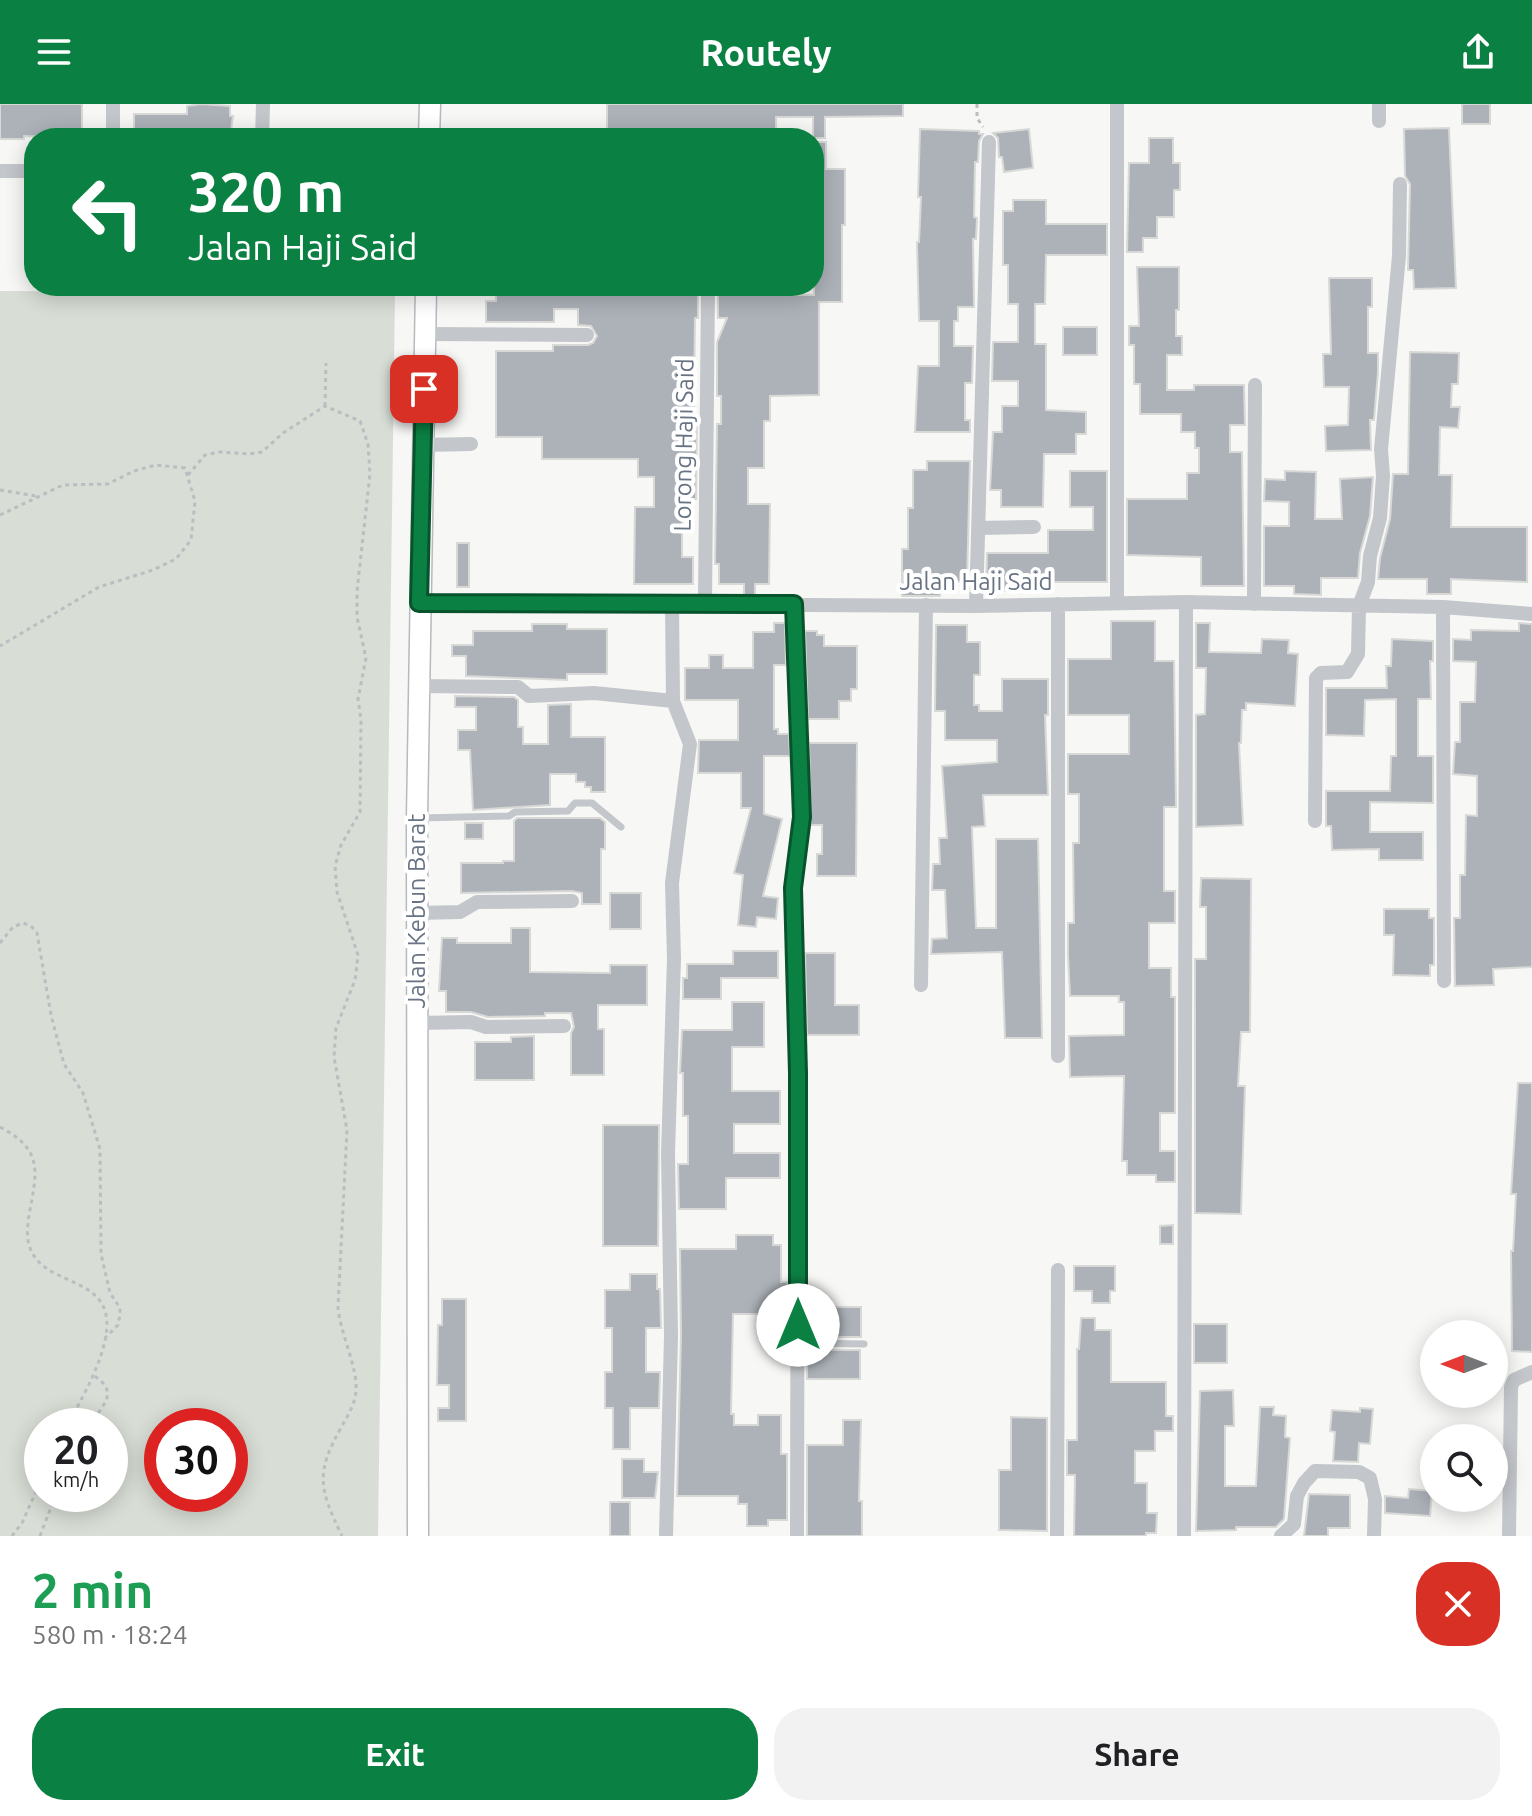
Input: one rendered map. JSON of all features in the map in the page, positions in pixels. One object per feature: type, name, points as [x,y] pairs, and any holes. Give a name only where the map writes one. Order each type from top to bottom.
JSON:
[{"type":"main road","points":[[429,128],[430,104]]},
{"type":"main road","name":"Jalan Kebun Barat","points":[[418,1536],[417,818],[426,296]]},
{"type":"street","points":[[113,104],[113,128]]},
{"type":"street","points":[[262,128],[263,104]]},
{"type":"street","points":[[1117,104],[1117,602]]},
{"type":"street","points":[[1379,104],[1379,121]]},
{"type":"street","points":[[976,606],[989,142]]},
{"type":"street","points":[[0,171],[24,171]]},
{"type":"street","points":[[1315,821],[1316,678],[1321,673],[1347,672],[1358,654],[1359,606],[1368,582],[1370,556],[1380,518],[1381,449],[1399,256],[1400,184]]},
{"type":"street","name":"Lorong Haji Said","points":[[705,603],[708,296]]},
{"type":"street","points":[[425,334],[587,335]]},
{"type":"street","points":[[1254,604],[1255,385]]},
{"type":"street","points":[[423,445],[471,444]]},
{"type":"street","points":[[978,528],[1034,527]]},
{"type":"street","points":[[1184,1536],[1186,602]]},
{"type":"street","name":"Jalan Haji Said","points":[[419,603],[976,606],[1186,602],[1443,607],[1532,614]]},
{"type":"street","points":[[666,1536],[671,1336],[668,1153],[674,959],[672,883],[690,744],[673,701],[672,603]]},
{"type":"street","points":[[794,604],[802,817],[793,888],[798,1073],[797,1536]]},
{"type":"street","points":[[1058,604],[1058,1056]]},
{"type":"street","points":[[921,985],[926,605]]},
{"type":"street","points":[[1443,607],[1444,981]]},
{"type":"street","points":[[418,686],[518,687],[529,696],[594,693],[673,701]]},
{"type":"street","points":[[417,913],[460,912],[477,902],[572,901]]},
{"type":"street","points":[[417,1023],[471,1022],[486,1027],[564,1026]]},
{"type":"street","points":[[1057,1536],[1058,1270]]},
{"type":"street","points":[[1509,1536],[1511,1387],[1514,1380],[1532,1372]]},
{"type":"street","points":[[1281,1536],[1294,1524],[1297,1496],[1304,1483],[1315,1471],[1322,1470],[1359,1472],[1370,1478],[1375,1499],[1374,1536]]},
{"type":"lane","points":[[417,818],[568,811],[575,803],[592,803],[621,827]]},
{"type":"lane","points":[[798,1343],[864,1344]]},
{"type":"path","points":[[977,104],[977,118],[989,142]]},
{"type":"path","points":[[325,406],[326,363]]},
{"type":"path","points":[[188,475],[205,455],[262,452],[283,433],[325,406]]},
{"type":"path","points":[[325,406],[360,421],[368,444],[370,474],[357,591],[357,617],[366,658],[358,699],[361,720],[360,812],[341,845],[335,866],[337,892],[358,955],[355,980],[336,1028],[334,1057],[347,1130],[339,1324],[357,1389],[354,1404],[326,1460],[321,1482],[342,1536]]},
{"type":"path","points":[[0,515],[63,485],[108,484],[134,471],[156,465],[185,468],[195,501],[191,540],[176,559],[153,570],[99,587],[0,646]]},
{"type":"path","points":[[0,490],[39,497]]},
{"type":"path","points":[[0,943],[13,927],[23,923],[37,933],[51,1015],[64,1064],[83,1093],[93,1120],[100,1149],[101,1254],[110,1293],[120,1308],[118,1325],[105,1338]]},
{"type":"path","points":[[0,1127],[13,1133],[30,1149],[35,1164],[27,1227],[28,1244],[36,1261],[51,1273],[95,1294],[105,1312],[105,1338],[93,1375],[76,1408]]},
{"type":"path","points":[[93,1375],[108,1389],[108,1397],[101,1408]]},
{"type":"path","points":[[12,1536],[27,1512]]},
{"type":"path","points":[[40,1536],[49,1512]]},
{"type":"shaded area","points":[[0,291],[24,291],[24,296],[395,296],[378,1536],[0,1536]]},
{"type":"building","points":[[0,104],[82,104],[82,128],[24,128],[24,139],[0,139]]},
{"type":"building","points":[[607,104],[903,104],[903,116],[825,117],[825,138],[824,128],[813,128],[813,117],[776,117],[776,128],[607,128]]},
{"type":"building","points":[[1462,104],[1490,104],[1490,124],[1462,124]]},
{"type":"building","points":[[187,106],[230,106],[231,128],[134,128],[134,114],[187,114]]},
{"type":"building","points":[[1449,128],[1456,288],[1414,289],[1413,270],[1408,270],[1410,184],[1405,176],[1404,129]]},
{"type":"building","points":[[920,129],[979,131],[983,134],[979,141],[978,162],[975,162],[974,307],[958,307],[958,321],[954,321],[954,346],[973,346],[972,383],[965,383],[965,420],[970,420],[970,432],[915,432],[918,366],[939,366],[939,321],[919,321],[917,242],[921,197],[918,197]]},
{"type":"building","points":[[1029,129],[1033,168],[1004,172],[998,138],[993,133]]},
{"type":"building","points":[[1149,138],[1173,138],[1173,163],[1180,163],[1180,190],[1174,190],[1174,217],[1157,217],[1157,238],[1143,238],[1143,252],[1127,252],[1129,163],[1149,163]]},
{"type":"building","points":[[826,142],[826,169],[845,169],[842,302],[819,302],[819,395],[770,396],[770,421],[764,421],[764,468],[748,468],[748,504],[770,504],[769,584],[755,584],[755,595],[744,595],[744,584],[719,584],[719,564],[715,564],[717,424],[721,424],[721,396],[717,396],[717,342],[727,318],[718,318],[718,296],[824,296]]},
{"type":"building","points":[[1013,200],[1046,200],[1046,224],[1107,224],[1107,255],[1046,255],[1045,304],[1035,304],[1035,344],[1046,344],[1046,410],[1086,412],[1086,434],[1076,434],[1076,454],[1044,454],[1043,507],[1001,507],[1001,490],[990,490],[993,432],[1002,432],[1002,406],[1018,406],[1018,381],[992,381],[993,342],[1018,342],[1018,304],[1008,304],[1008,265],[1003,265],[1003,211],[1013,211]]},
{"type":"building","points":[[1137,267],[1179,267],[1176,336],[1182,336],[1182,355],[1167,355],[1167,390],[1194,390],[1194,385],[1244,385],[1245,425],[1230,425],[1230,452],[1242,452],[1244,586],[1201,586],[1201,557],[1127,555],[1127,499],[1187,499],[1187,473],[1199,473],[1199,448],[1195,448],[1195,432],[1181,432],[1181,414],[1140,414],[1140,384],[1134,384],[1134,345],[1129,345],[1129,326],[1139,326]]},
{"type":"building","points":[[1329,278],[1372,278],[1372,307],[1368,307],[1368,353],[1378,353],[1378,372],[1374,420],[1370,420],[1371,450],[1326,451],[1325,426],[1348,425],[1349,387],[1324,387],[1323,354],[1331,354]]},
{"type":"building","points":[[496,296],[698,296],[694,396],[694,424],[697,424],[696,499],[684,499],[682,526],[682,557],[693,557],[693,584],[634,584],[635,507],[654,507],[654,477],[638,477],[638,459],[542,459],[542,437],[496,437],[496,351],[553,351],[553,345],[588,345],[597,336],[591,326],[578,325],[578,309],[554,309],[554,322],[486,322],[486,301],[496,301]]},
{"type":"building","points":[[1063,327],[1097,327],[1097,355],[1063,355]]},
{"type":"building","points":[[1410,352],[1459,353],[1458,384],[1452,384],[1451,407],[1460,407],[1458,428],[1440,427],[1439,475],[1452,475],[1451,527],[1527,527],[1527,582],[1451,579],[1451,594],[1427,594],[1427,579],[1378,579],[1390,519],[1393,474],[1408,474]]},
{"type":"building","points":[[927,461],[970,461],[967,582],[940,582],[940,596],[902,596],[902,549],[908,549],[908,508],[913,508],[913,470],[927,470]]},
{"type":"building","points":[[1070,471],[1107,471],[1107,582],[1042,582],[1042,591],[986,591],[987,553],[1048,553],[1048,530],[1093,530],[1093,507],[1070,507]]},
{"type":"building","points":[[1285,471],[1316,472],[1315,519],[1342,519],[1340,479],[1373,477],[1370,516],[1360,553],[1358,578],[1321,578],[1321,595],[1294,594],[1294,586],[1264,586],[1264,526],[1289,526],[1289,502],[1264,501],[1265,479],[1285,480]]},
{"type":"building","points":[[457,543],[469,543],[469,587],[457,587]]},
{"type":"building","points":[[1111,621],[1155,621],[1155,661],[1174,661],[1176,807],[1164,807],[1164,891],[1175,891],[1175,923],[1149,923],[1149,968],[1171,968],[1171,997],[1175,997],[1175,1113],[1160,1113],[1160,1151],[1175,1151],[1175,1182],[1156,1182],[1156,1175],[1127,1175],[1127,1161],[1122,1161],[1124,1076],[1070,1077],[1069,1036],[1124,1035],[1124,1002],[1119,1002],[1119,996],[1070,996],[1068,955],[1068,923],[1074,923],[1073,843],[1079,843],[1079,794],[1068,794],[1068,754],[1129,754],[1129,715],[1068,715],[1068,659],[1111,659]]},
{"type":"building","points":[[774,623],[785,623],[786,665],[774,665],[774,729],[778,729],[778,734],[789,734],[790,756],[764,756],[764,814],[782,819],[763,896],[778,898],[776,919],[757,917],[756,927],[738,925],[743,875],[734,873],[751,808],[741,808],[741,773],[698,773],[699,740],[738,740],[738,700],[685,700],[685,668],[709,668],[709,655],[723,655],[723,668],[753,668],[753,632],[774,632]]},
{"type":"building","points":[[1196,623],[1210,623],[1209,652],[1261,653],[1262,639],[1289,640],[1288,653],[1298,654],[1295,706],[1246,703],[1246,710],[1242,710],[1239,743],[1243,825],[1196,827],[1196,715],[1205,714],[1206,668],[1196,668]]},
{"type":"building","points":[[1519,623],[1532,624],[1532,967],[1493,969],[1494,985],[1455,986],[1454,918],[1460,918],[1460,875],[1465,875],[1466,815],[1477,816],[1477,776],[1453,774],[1455,742],[1460,742],[1460,702],[1475,702],[1476,662],[1453,661],[1453,639],[1471,640],[1471,630],[1519,631]]},
{"type":"building","points":[[532,624],[567,624],[567,629],[607,629],[607,674],[567,674],[567,680],[466,676],[466,656],[452,656],[452,645],[473,645],[473,631],[532,631]]},
{"type":"building","points":[[936,625],[967,625],[967,642],[980,642],[980,675],[974,675],[974,705],[979,705],[979,711],[1002,711],[1002,679],[1048,679],[1048,715],[1045,715],[1048,795],[983,795],[985,826],[972,827],[976,928],[996,928],[996,839],[1038,839],[1042,1038],[1005,1038],[1002,952],[931,954],[932,939],[947,938],[945,890],[932,890],[933,864],[940,864],[939,838],[947,838],[942,766],[997,762],[997,740],[945,740],[945,711],[935,711]]},
{"type":"building","points":[[805,631],[817,631],[817,635],[824,635],[824,646],[857,646],[857,689],[851,689],[851,701],[839,701],[839,719],[808,719]]},
{"type":"building","points":[[1392,639],[1433,641],[1431,699],[1418,699],[1418,756],[1433,756],[1433,803],[1370,802],[1370,832],[1423,832],[1423,860],[1379,860],[1379,849],[1332,850],[1331,826],[1326,826],[1326,791],[1390,791],[1391,756],[1396,756],[1396,699],[1365,700],[1364,736],[1326,735],[1326,688],[1387,688],[1386,666],[1391,666]]},
{"type":"building","points":[[455,696],[514,697],[518,700],[518,727],[523,727],[523,744],[548,744],[548,705],[571,704],[571,737],[605,737],[605,792],[591,792],[591,787],[585,787],[585,782],[576,782],[576,774],[550,774],[550,805],[473,810],[470,750],[458,750],[458,730],[476,730],[476,707],[455,707]]},
{"type":"building","points":[[809,743],[857,743],[856,876],[817,876],[817,854],[822,854],[822,825],[811,825]]},
{"type":"building","points":[[517,818],[600,818],[605,822],[605,849],[601,849],[601,904],[582,904],[582,893],[572,891],[461,893],[461,863],[514,861],[514,821]]},
{"type":"building","points":[[465,823],[483,823],[483,839],[465,839]]},
{"type":"building","points":[[1201,878],[1251,879],[1250,1032],[1241,1032],[1238,1086],[1245,1086],[1241,1214],[1195,1213],[1195,959],[1206,959],[1206,907],[1200,907]]},
{"type":"building","points":[[610,893],[641,893],[641,929],[610,929]]},
{"type":"building","points":[[1384,909],[1429,909],[1429,918],[1434,918],[1434,965],[1430,965],[1430,976],[1393,975],[1394,935],[1384,935]]},
{"type":"building","points":[[511,928],[530,928],[530,972],[610,973],[610,965],[647,965],[647,1005],[598,1005],[598,1029],[604,1029],[604,1075],[571,1075],[571,1033],[574,1027],[571,1013],[488,1017],[471,1012],[446,1012],[446,991],[439,991],[442,938],[457,938],[457,943],[511,943]]},
{"type":"building","points":[[733,951],[778,951],[778,978],[721,978],[721,999],[683,999],[687,964],[733,964]]},
{"type":"building","points":[[805,953],[835,953],[835,1005],[859,1005],[859,1035],[807,1035]]},
{"type":"building","points":[[732,1002],[764,1002],[764,1047],[732,1047],[732,1091],[780,1091],[780,1124],[734,1124],[734,1153],[780,1153],[780,1178],[726,1178],[726,1209],[679,1209],[678,1164],[688,1164],[688,1116],[683,1116],[683,1073],[680,1073],[682,1030],[732,1030]]},
{"type":"building","points":[[534,1036],[534,1080],[475,1080],[475,1042],[511,1042],[511,1037]]},
{"type":"building","points":[[1518,1083],[1532,1083],[1532,1352],[1512,1351],[1511,1251],[1516,1194],[1511,1194]]},
{"type":"building","points":[[603,1125],[659,1125],[658,1246],[603,1246]]},
{"type":"building","points":[[1173,1225],[1173,1244],[1160,1244],[1160,1226]]},
{"type":"building","points":[[736,1235],[773,1235],[773,1245],[781,1245],[781,1282],[788,1282],[787,1314],[733,1314],[731,1414],[734,1414],[734,1425],[758,1425],[758,1415],[781,1415],[781,1454],[787,1454],[787,1520],[768,1520],[768,1526],[747,1526],[747,1504],[738,1504],[738,1496],[677,1496],[680,1249],[736,1249]]},
{"type":"building","points":[[1074,1266],[1115,1266],[1115,1291],[1110,1291],[1110,1303],[1092,1303],[1092,1291],[1074,1291]]},
{"type":"building","points":[[630,1274],[657,1274],[661,1328],[646,1328],[646,1372],[660,1372],[659,1408],[630,1408],[630,1449],[613,1449],[613,1408],[605,1408],[605,1372],[612,1372],[612,1328],[605,1328],[605,1290],[630,1290]]},
{"type":"building","points":[[442,1299],[466,1299],[466,1421],[438,1421],[438,1408],[449,1408],[449,1385],[437,1385],[438,1325],[442,1325]]},
{"type":"building","points":[[808,1307],[861,1307],[861,1337],[807,1337]]},
{"type":"building","points":[[1081,1318],[1095,1318],[1095,1330],[1111,1330],[1111,1382],[1166,1382],[1166,1416],[1173,1416],[1173,1431],[1155,1431],[1155,1451],[1135,1451],[1135,1483],[1147,1483],[1147,1513],[1157,1513],[1156,1533],[1146,1533],[1146,1536],[1074,1536],[1075,1475],[1067,1475],[1067,1440],[1077,1440],[1077,1349]]},
{"type":"building","points":[[1194,1324],[1227,1324],[1227,1363],[1194,1363]]},
{"type":"building","points":[[807,1350],[860,1350],[860,1379],[807,1379]]},
{"type":"building","points":[[1233,1390],[1234,1426],[1225,1426],[1225,1486],[1256,1486],[1260,1407],[1274,1407],[1273,1415],[1286,1416],[1285,1437],[1290,1438],[1284,1519],[1276,1527],[1196,1531],[1200,1391]]},
{"type":"building","points":[[1360,1408],[1373,1409],[1370,1444],[1359,1443],[1358,1462],[1333,1461],[1335,1432],[1330,1431],[1332,1410],[1360,1412]]},
{"type":"building","points":[[1011,1417],[1047,1418],[1047,1531],[999,1530],[999,1470],[1011,1470]]},
{"type":"building","points":[[843,1420],[861,1420],[859,1501],[862,1501],[862,1536],[807,1536],[807,1445],[843,1445]]},
{"type":"building","points":[[622,1459],[644,1459],[644,1472],[658,1472],[655,1498],[622,1498]]},
{"type":"building","points":[[1409,1489],[1420,1490],[1420,1512],[1430,1512],[1430,1516],[1385,1513],[1385,1496],[1408,1498]]},
{"type":"building","points":[[1309,1494],[1350,1495],[1350,1528],[1328,1528],[1328,1536],[1304,1536]]},
{"type":"building","points":[[610,1502],[630,1502],[630,1536],[610,1536]]},
{"type":"route","points":[[424,389],[419,603],[794,604],[802,817],[793,888],[798,1073],[798,1325]]}]
